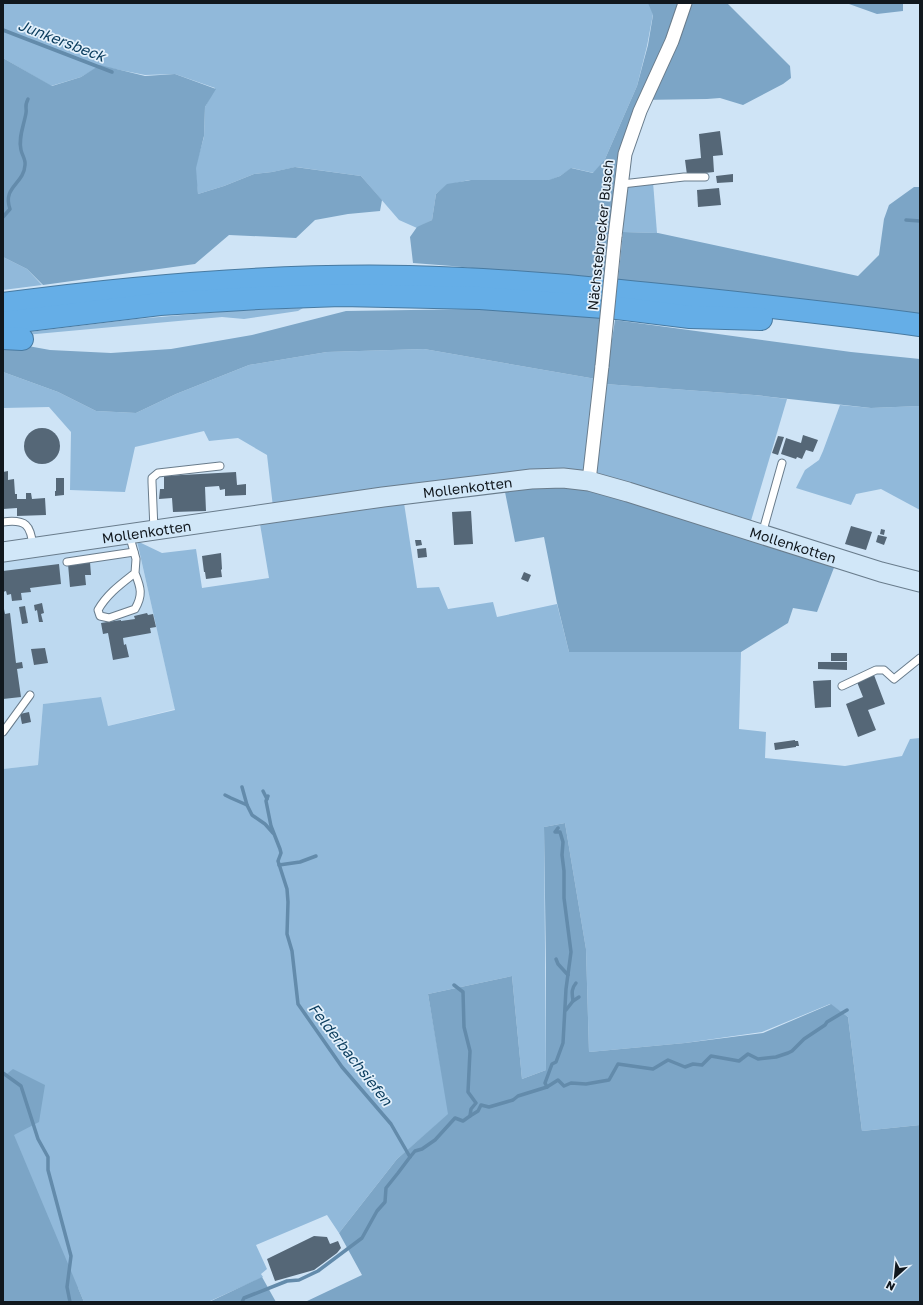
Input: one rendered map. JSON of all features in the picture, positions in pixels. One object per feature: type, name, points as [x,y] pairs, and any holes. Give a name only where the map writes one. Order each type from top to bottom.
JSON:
[{"type":"highway","points":[[3,304],[107,291],[246,279],[342,276],[408,277],[498,280],[621,290],[920,325]]},
{"type":"highway","points":[[3,323],[160,304],[341,295],[480,298],[618,308],[690,317],[814,320],[920,334]]},
{"type":"highway","points":[[307,312],[411,296]]},
{"type":"main road","name":"Mollenkotten","points":[[3,552],[383,497],[493,483],[563,478],[589,481],[628,492],[881,572],[920,582]]},
{"type":"street","name":"Nächstebrecker Busch","points":[[589,481],[625,154],[640,111],[672,41],[685,3]]},
{"type":"lane","points":[[622,184],[684,177],[705,178]]},
{"type":"lane","points":[[762,534],[782,463]]},
{"type":"lane","points":[[154,530],[152,482],[154,475],[158,473],[220,466]]},
{"type":"lane","points":[[3,522],[14,520],[28,526],[32,536],[33,547]]},
{"type":"lane","points":[[129,534],[136,559],[135,573],[141,588],[140,601],[135,609],[109,618],[100,616],[98,610],[103,602],[135,573]]},
{"type":"lane","points":[[67,562],[134,552]]},
{"type":"lane","points":[[842,686],[876,670],[884,670],[894,679],[920,658]]},
{"type":"lane","points":[[3,732],[30,695]]},
{"type":"shaded area","points":[[3,3],[649,3],[653,14],[637,86],[605,159],[594,173],[572,168],[560,176],[548,181],[469,180],[447,185],[436,194],[432,220],[417,228],[399,220],[361,176],[296,167],[254,174],[224,186],[198,194],[195,168],[204,137],[205,107],[215,88],[175,74],[145,75],[100,66],[81,77],[51,86],[3,58]]},
{"type":"shaded area","points":[[648,3],[727,3],[790,66],[791,78],[783,84],[743,105],[720,98],[640,100],[606,281],[413,263],[410,237],[417,227],[432,220],[436,194],[447,184],[471,180],[549,180],[560,176],[571,168],[593,173],[605,159],[637,86],[648,45],[653,15]]},
{"type":"shaded area","points":[[903,3],[903,11],[877,14],[849,4]]},
{"type":"shaded area","points":[[3,58],[52,86],[81,77],[100,65],[145,76],[175,74],[216,89],[205,107],[204,136],[196,168],[198,194],[224,186],[254,174],[295,167],[361,176],[382,200],[380,211],[348,214],[315,220],[296,238],[229,235],[195,264],[43,285],[27,269],[3,257]]},
{"type":"shaded area","points":[[653,182],[657,233],[623,232],[625,186]]},
{"type":"shaded area","points":[[914,187],[920,187],[920,320],[618,281],[623,232],[658,233],[858,276],[879,255],[884,219],[889,205]]},
{"type":"shaded area","points":[[3,257],[27,269],[42,285],[3,290]]},
{"type":"shaded area","points":[[303,308],[298,311],[244,319],[222,317],[25,335],[21,333],[136,319],[230,311]]},
{"type":"shaded area","points":[[476,309],[601,318],[596,379],[424,349],[327,352],[249,365],[176,394],[136,413],[96,411],[58,392],[3,372],[3,347],[28,346],[50,350],[111,353],[171,349],[252,335],[346,311]]},
{"type":"shaded area","points":[[615,320],[851,352],[920,359],[920,406],[871,408],[754,395],[605,384]]},
{"type":"shaded area","points":[[424,349],[596,379],[585,474],[273,507],[267,455],[238,438],[209,441],[204,431],[135,447],[125,492],[70,490],[71,432],[49,407],[3,408],[3,372],[58,392],[96,411],[136,413],[176,394],[249,365],[327,352]]},
{"type":"shaded area","points":[[605,384],[754,395],[787,399],[750,524],[594,477]]},
{"type":"shaded area","points":[[840,405],[871,408],[920,406],[920,510],[881,489],[856,494],[851,505],[796,488],[805,470],[819,460]]},
{"type":"shaded area","points":[[537,487],[587,488],[835,565],[817,612],[793,608],[788,623],[741,652],[569,652],[557,603],[544,537],[515,542],[505,492]]},
{"type":"shaded area","points":[[404,503],[417,588],[439,587],[448,609],[493,602],[497,617],[557,604],[569,652],[741,652],[739,729],[766,732],[765,758],[845,766],[902,756],[910,739],[920,738],[920,1125],[862,1131],[848,1017],[830,1004],[762,1032],[685,1043],[589,1052],[586,949],[565,823],[544,827],[546,1070],[522,1079],[512,976],[428,994],[449,1114],[397,1159],[339,1233],[327,1215],[256,1245],[267,1269],[261,1274],[263,1277],[208,1302],[84,1302],[78,1288],[3,1302],[3,769],[38,765],[43,704],[101,697],[108,726],[175,710],[137,541],[162,553],[196,549],[202,588],[269,578],[260,524]]},
{"type":"shaded area","points":[[136,537],[175,709],[108,726],[100,697],[43,704],[38,765],[3,769],[3,558]]},
{"type":"shaded area","points":[[565,823],[586,949],[589,1052],[685,1043],[763,1033],[831,1004],[848,1017],[862,1131],[920,1125],[920,1302],[305,1302],[362,1275],[339,1233],[397,1159],[448,1114],[428,994],[512,976],[522,1079],[546,1070],[544,827]]},
{"type":"shaded area","points":[[13,1069],[45,1085],[39,1122],[14,1135],[84,1302],[3,1302],[3,1077]]},
{"type":"shaded area","points":[[262,1277],[276,1302],[209,1302]]},
{"type":"building","points":[[720,131],[723,155],[713,156],[714,172],[687,175],[685,160],[701,158],[699,134]]},
{"type":"building","points":[[733,174],[733,182],[717,183],[716,176]]},
{"type":"building","points":[[719,188],[721,205],[698,207],[697,190]]},
{"type":"building","points":[[42,428],[52,431],[57,436],[60,446],[57,456],[52,461],[42,464],[32,461],[27,456],[24,446],[27,436],[32,431]]},
{"type":"building","points":[[803,435],[818,440],[813,452],[806,450],[802,459],[797,457],[796,459],[781,454],[786,438],[801,443]]},
{"type":"building","points":[[778,436],[784,437],[778,455],[772,453]]},
{"type":"building","points":[[8,471],[8,480],[14,479],[15,494],[17,494],[17,499],[26,499],[26,493],[31,493],[32,499],[45,498],[46,515],[17,516],[17,508],[3,509],[3,472]]},
{"type":"building","points":[[236,472],[237,485],[246,484],[246,495],[225,496],[225,489],[220,490],[219,486],[205,487],[206,511],[173,512],[172,498],[159,499],[160,489],[164,489],[164,476]]},
{"type":"building","points":[[56,478],[64,478],[64,495],[55,496]]},
{"type":"building","points":[[471,511],[473,544],[454,545],[452,512]]},
{"type":"building","points":[[851,526],[872,532],[866,550],[845,544]]},
{"type":"building","points":[[881,529],[885,530],[884,535],[880,534]]},
{"type":"building","points":[[878,535],[887,537],[884,545],[876,542]]},
{"type":"building","points":[[415,540],[421,540],[422,545],[416,546]]},
{"type":"building","points":[[426,548],[427,557],[418,558],[417,549]]},
{"type":"building","points":[[221,553],[222,577],[206,579],[202,556]]},
{"type":"building","points":[[90,562],[91,575],[85,575],[86,585],[70,587],[68,564]]},
{"type":"building","points":[[59,564],[61,584],[30,588],[31,592],[21,593],[22,600],[12,601],[11,594],[7,595],[6,591],[3,592],[3,571]]},
{"type":"building","points":[[524,572],[531,575],[528,582],[521,579]]},
{"type":"building","points":[[42,603],[44,613],[41,614],[43,622],[39,622],[37,610],[35,611],[34,605]]},
{"type":"building","points":[[3,604],[5,614],[10,613],[16,663],[22,662],[23,668],[17,669],[21,697],[3,699]]},
{"type":"building","points":[[25,606],[28,623],[22,624],[19,607]]},
{"type":"building","points":[[147,613],[148,615],[153,614],[156,627],[150,628],[151,633],[123,638],[129,657],[113,660],[108,633],[103,634],[101,623],[135,619],[134,616]]},
{"type":"building","points":[[45,648],[48,663],[34,665],[31,649]]},
{"type":"building","points":[[831,653],[847,653],[847,661],[831,661]]},
{"type":"building","points":[[818,662],[847,662],[847,670],[818,669]]},
{"type":"building","points":[[874,675],[885,704],[868,710],[876,730],[858,737],[846,704],[863,697],[857,682]]},
{"type":"building","points":[[831,680],[831,707],[815,708],[813,681]]},
{"type":"building","points":[[29,712],[31,722],[22,724],[20,714]]},
{"type":"building","points":[[795,740],[798,741],[799,746],[775,750],[774,743]]},
{"type":"building","points":[[314,1236],[327,1237],[330,1244],[338,1241],[341,1248],[337,1253],[314,1270],[275,1281],[267,1259]]},
{"type":"waterway","name":"Junkersbeck","points":[[3,30],[112,72]]},
{"type":"waterway","points":[[3,217],[10,209],[8,202],[11,190],[24,171],[25,163],[20,141],[28,99]]},
{"type":"waterway","points":[[906,220],[920,221]]},
{"type":"waterway","points":[[242,787],[247,805],[252,815],[265,824],[273,833]]},
{"type":"waterway","name":"Felderbachsiefen","points":[[263,791],[267,799]]},
{"type":"waterway","points":[[225,795],[247,805]]},
{"type":"waterway","name":"Felderbachsiefen","points":[[268,796],[266,801],[271,826],[281,853],[278,861],[287,889],[287,934],[292,951],[298,1004],[342,1067],[391,1124],[410,1157]]},
{"type":"waterway","points":[[470,1116],[478,1111],[481,1105],[489,1107],[513,1100],[518,1096],[547,1087],[545,1083],[552,1064],[556,1062],[563,1043],[566,989],[571,952],[564,898],[564,871],[562,855],[563,842],[560,832],[555,832],[558,828]]},
{"type":"waterway","points":[[279,865],[300,862],[316,856]]},
{"type":"waterway","points":[[556,959],[558,964],[568,975]]},
{"type":"waterway","points":[[573,1001],[572,991],[576,983]]},
{"type":"waterway","points":[[242,1302],[244,1298],[287,1281],[299,1280],[318,1271],[362,1238],[377,1211],[385,1202],[386,1188],[415,1151],[422,1149],[435,1140],[455,1118],[463,1121],[470,1116],[471,1109],[476,1103],[468,1092],[470,1051],[464,1027],[463,992],[454,985]]},
{"type":"waterway","points":[[566,1010],[573,1001],[579,997]]},
{"type":"waterway","points":[[547,1087],[558,1080],[564,1086],[571,1083],[586,1084],[609,1080],[618,1064],[653,1069],[668,1060],[685,1067],[693,1064],[702,1065],[711,1056],[739,1061],[748,1054],[758,1059],[776,1057],[792,1051],[804,1039],[825,1025],[827,1022],[847,1010]]},
{"type":"waterway","points":[[3,1073],[21,1086],[38,1139],[48,1157],[48,1170],[71,1256],[67,1287],[70,1302]]}]
